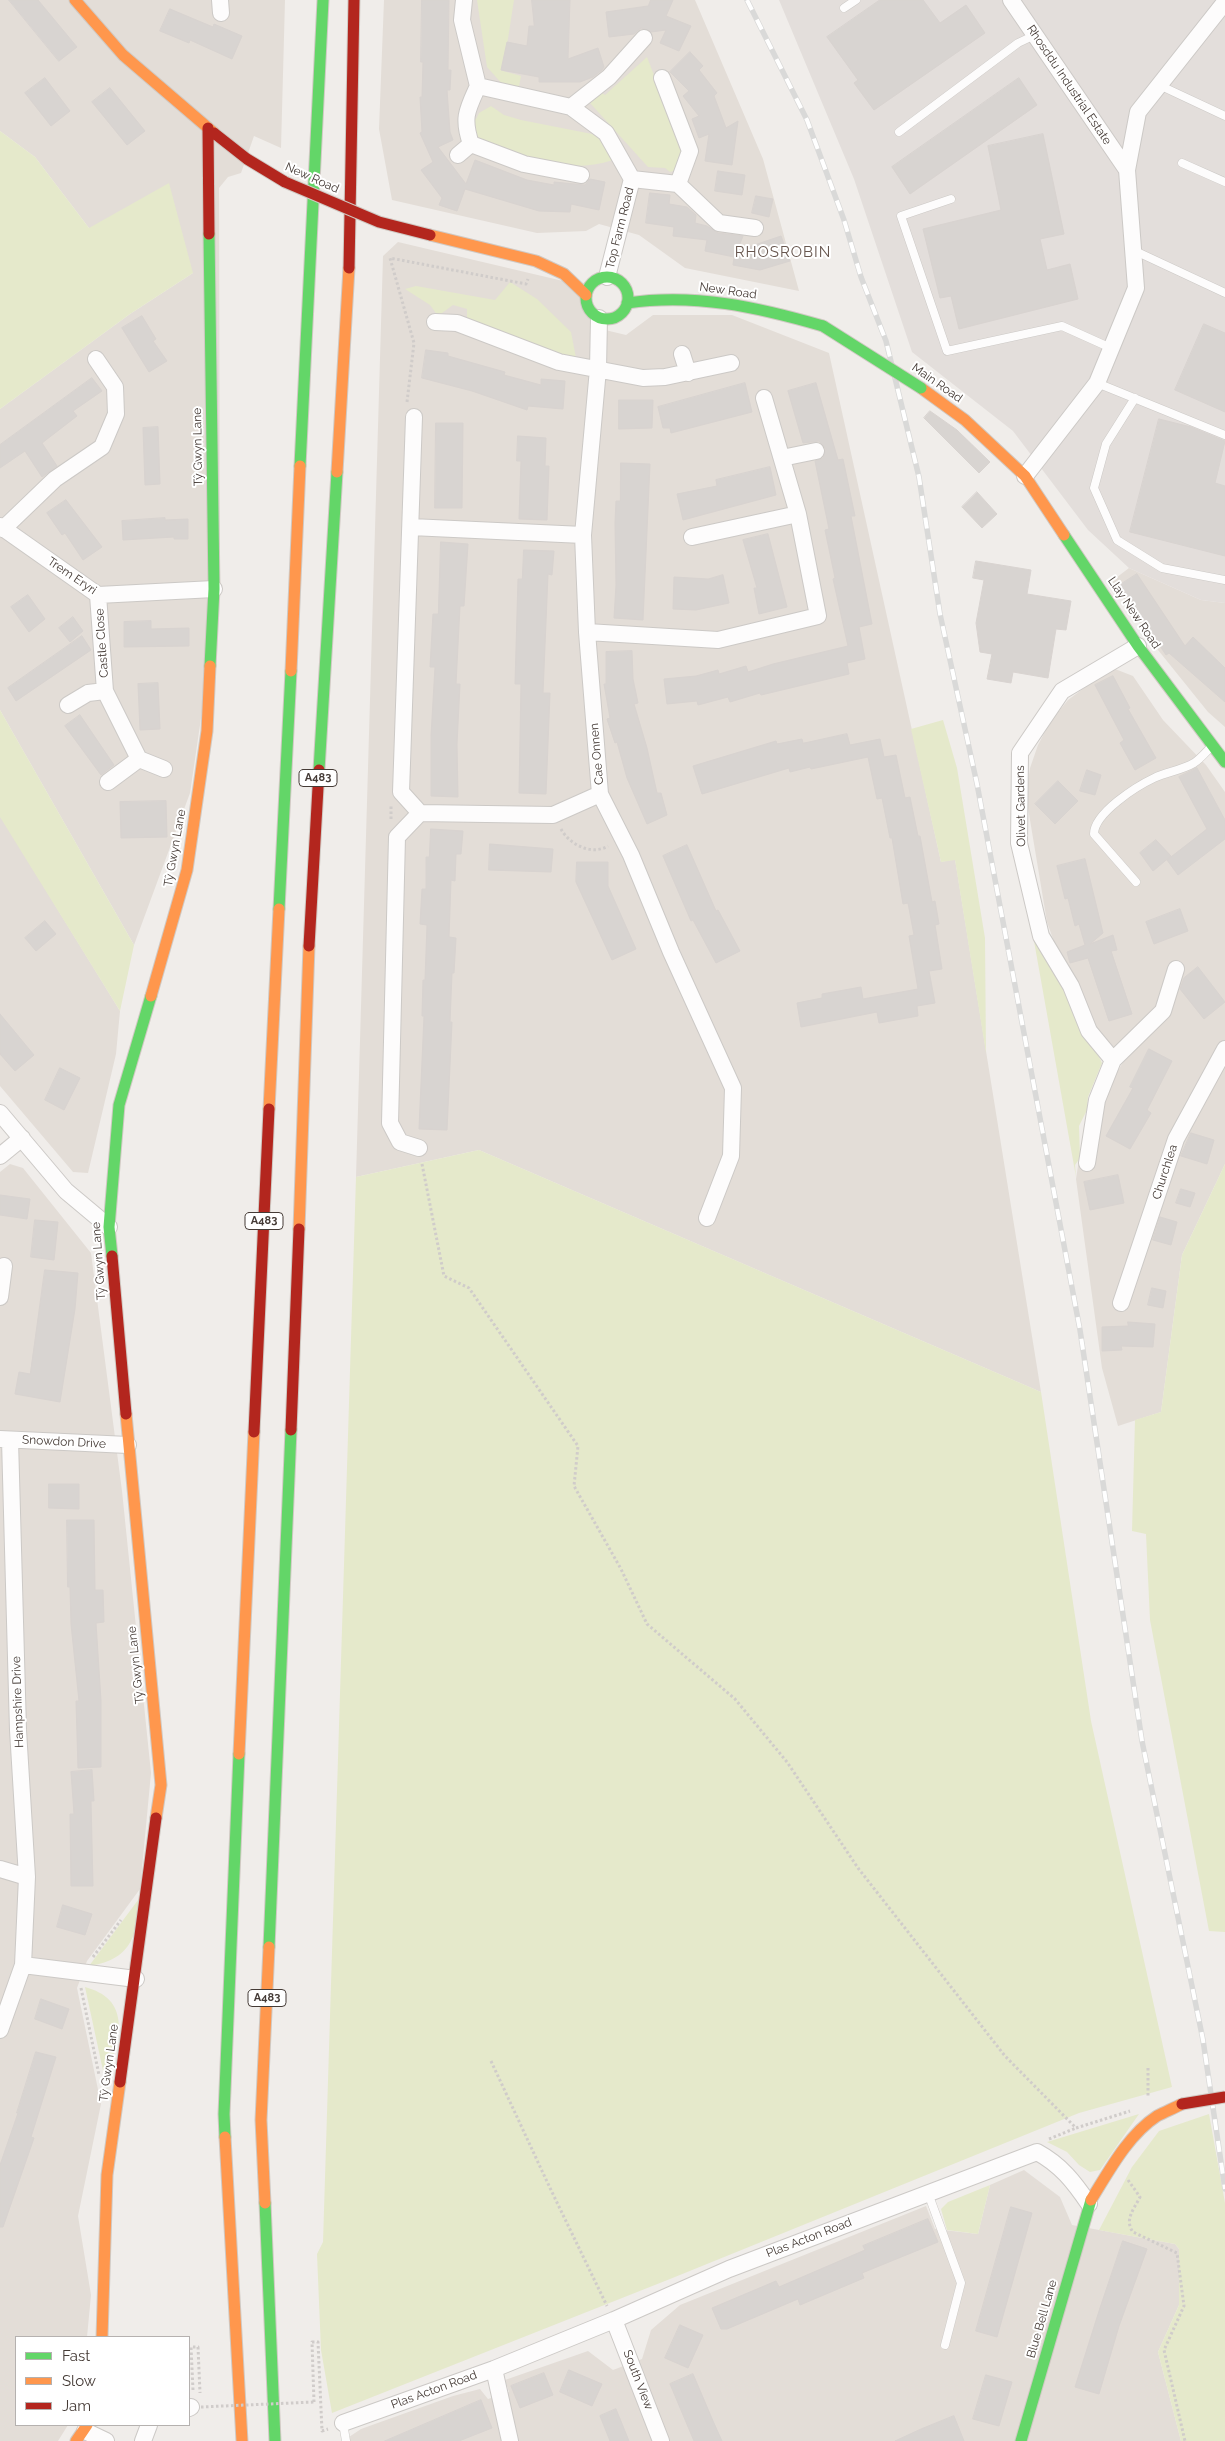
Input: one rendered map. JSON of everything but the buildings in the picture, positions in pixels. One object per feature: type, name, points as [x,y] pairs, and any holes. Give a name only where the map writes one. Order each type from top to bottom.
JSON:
[{"type":"main road","name":"New Road","points":[[75,0],[123,55],[247,159],[285,182],[379,222],[536,260],[564,274],[586,295],[589,309],[599,318]]},
{"type":"main road","name":"A483","points":[[242,2441],[224,2114],[322,0]]},
{"type":"main road","name":"A483","points":[[275,2441],[261,2120],[287,1556],[309,936],[349,264],[354,0]]},
{"type":"main road","name":"Tŷ Gwyn Lane","points":[[102,2336],[107,2175],[162,1785],[128,1446],[109,1227],[119,1105],[187,870],[207,731],[214,589],[208,128]]},
{"type":"main road","points":[[586,295],[594,283],[607,278],[619,281],[624,285],[628,297],[625,310],[613,318],[599,318]]},
{"type":"main road","name":"New Road","points":[[627,303],[668,298],[708,301],[782,314],[823,326]]},
{"type":"main road","name":"Main Road","points":[[823,326],[921,388],[964,420],[1025,476]]},
{"type":"main road","name":"Llay New Road","points":[[1025,476],[1138,646],[1225,762]]},
{"type":"main road","points":[[1088,2204],[1115,2161],[1140,2131],[1156,2117],[1182,2104],[1225,2097]]},
{"type":"main road","name":"Blue Bell Lane","points":[[1021,2441],[1088,2204]]},
{"type":"main road","name":"A483","points":[[272,2399],[281,2441]]},
{"type":"street","points":[[464,0],[462,20],[478,86],[466,112],[466,128],[470,144]]},
{"type":"street","name":"Rhosddu Industrial Estate","points":[[1012,0],[1127,170]]},
{"type":"street","name":"Rhosddu Industrial Estate","points":[[1025,476],[1097,383],[1136,288],[1127,170],[1138,112],[1225,2]]},
{"type":"street","points":[[571,107],[609,77],[644,38]]},
{"type":"street","points":[[662,78],[690,152],[678,184],[718,223],[755,228]]},
{"type":"street","name":"Top Farm Road","points":[[478,86],[571,107],[606,133],[632,179],[607,278]]},
{"type":"street","points":[[458,155],[470,144]]},
{"type":"street","points":[[470,144],[524,164],[581,175]]},
{"type":"street","name":"Top Farm Road","points":[[632,179],[678,184]]},
{"type":"street","points":[[435,322],[458,318],[559,362],[643,378],[665,378],[731,363]]},
{"type":"street","name":"Cae Onnen","points":[[599,318],[598,369],[583,535],[587,632],[600,794],[623,838],[671,952],[733,1088],[731,1156],[707,1218]]},
{"type":"street","points":[[682,354],[688,373]]},
{"type":"street","points":[[1,527],[55,479],[102,447],[116,414],[115,387],[96,359]]},
{"type":"street","points":[[587,632],[718,640],[818,616],[798,514],[764,398]]},
{"type":"street","points":[[410,411],[411,527],[401,792],[420,813],[553,815],[600,794]]},
{"type":"street","points":[[782,458],[816,451]]},
{"type":"street","points":[[692,537],[798,514]]},
{"type":"street","name":"Trem Eryri","points":[[1,527],[98,594],[214,589]]},
{"type":"street","points":[[411,527],[583,535]]},
{"type":"street","name":"Castle Close","points":[[98,594],[105,691],[139,759]]},
{"type":"street","name":"Olivet Gardens","points":[[1113,1060],[1089,1031],[1071,986],[1041,936],[1019,842],[1020,753],[1062,690],[1138,646]]},
{"type":"street","name":"Castle Close","points":[[68,705],[88,693],[105,691]]},
{"type":"street","points":[[108,782],[139,759],[164,769]]},
{"type":"street","points":[[420,813],[397,838],[390,1123],[400,1142],[421,1155]]},
{"type":"street","points":[[1087,1163],[1097,1100],[1113,1060],[1163,1011],[1176,969]]},
{"type":"street","name":"Churchlea","points":[[1121,1303],[1176,1139],[1225,1049]]},
{"type":"street","points":[[0,1114],[66,1192],[109,1227]]},
{"type":"street","points":[[0,1156],[22,1138]]},
{"type":"street","points":[[0,1297],[4,1266]]},
{"type":"street","name":"Snowdon Drive","points":[[5,1439],[128,1446]]},
{"type":"street","name":"Hampshire Drive","points":[[0,2030],[23,1965],[27,1877],[18,1730],[5,1439]]},
{"type":"street","points":[[0,1869],[27,1877]]},
{"type":"street","points":[[23,1965],[136,1979]]},
{"type":"street","points":[[1037,2152],[1053,2160],[1073,2181],[1088,2204]]},
{"type":"street","name":"Plas Acton Road","points":[[342,2423],[494,2369],[614,2320],[729,2269],[1037,2152]]},
{"type":"street","name":"South View","points":[[614,2320],[661,2441]]},
{"type":"street","points":[[494,2369],[510,2441]]},
{"type":"street","points":[[143,2441],[149,2426]]},
{"type":"street","points":[[83,2432],[106,2441]]},
{"type":"lane","points":[[844,8],[856,0]]},
{"type":"lane","points":[[899,132],[1018,43],[1035,35]]},
{"type":"lane","points":[[1159,85],[1225,116]]},
{"type":"lane","points":[[1182,163],[1225,182]]},
{"type":"lane","points":[[951,199],[902,216],[947,351],[1062,326],[1111,348]]},
{"type":"lane","points":[[1133,250],[1225,293]]},
{"type":"lane","points":[[1097,383],[1225,435]]},
{"type":"lane","points":[[1134,398],[1106,444],[1094,488],[1117,540],[1162,568],[1225,580]]},
{"type":"lane","points":[[1136,882],[1094,834],[1094,827],[1104,814],[1128,793],[1154,778],[1195,763],[1213,746]]},
{"type":"lane","points":[[928,2193],[961,2283],[945,2345]]},
{"type":"lane","points":[[342,2423],[346,2441]]},
{"type":"path","points":[[410,411],[414,343],[390,258],[526,284],[536,260]]},
{"type":"path","points":[[390,829],[391,800]]},
{"type":"path","points":[[553,815],[565,837],[584,848],[604,848],[623,838]]},
{"type":"path","points":[[421,1155],[444,1276],[469,1288],[578,1446],[574,1486],[622,1569],[647,1624],[735,1699],[787,1762],[858,1868],[1005,2056],[1076,2128]]},
{"type":"path","points":[[101,2082],[81,1991],[88,1964],[122,1919]]},
{"type":"path","points":[[491,2061],[614,2320]]},
{"type":"path","points":[[1148,2068],[1148,2100],[1156,2117]]},
{"type":"path","points":[[1037,2152],[1044,2142],[1076,2128],[1145,2107],[1156,2117]]},
{"type":"path","points":[[1115,2161],[1140,2197],[1129,2218],[1129,2227],[1133,2232],[1177,2253],[1184,2306],[1164,2350],[1185,2441]]},
{"type":"path","points":[[194,2405],[314,2402],[312,2342],[318,2342],[322,2431]]},
{"type":"path","points":[[198,2346],[194,2405],[191,2347],[198,2346]]},
{"type":"shaded area","points":[[0,0],[285,0],[281,148],[254,136],[241,173],[228,177],[219,188],[220,589],[190,793],[134,945],[0,710],[0,409],[130,314],[193,273],[89,228],[35,157],[0,131]]},
{"type":"shaded area","points":[[384,0],[695,0],[763,159],[799,291],[685,268],[639,235],[599,224],[586,231],[537,233],[392,200],[379,129]]},
{"type":"shaded area","points":[[779,0],[1225,0],[1225,603],[1201,600],[1129,568],[1088,530],[1013,431],[912,352],[854,179]]},
{"type":"shaded area","points":[[398,242],[580,285],[601,329],[626,335],[653,315],[732,315],[829,353],[941,862],[955,859],[1041,1392],[479,1150],[356,1177],[383,256]]},
{"type":"shaded area","points":[[1129,568],[1201,600],[1225,603],[1225,727],[1208,712],[1154,645],[1112,581]]},
{"type":"shaded area","points":[[1115,669],[1133,676],[1163,720],[1206,765],[1225,792],[1225,1164],[1182,1255],[1161,1412],[1118,1426],[1102,1368],[1076,1179],[1078,1166],[1098,1125],[1107,1089],[1125,1059],[1097,1029],[1079,984],[1057,950],[1047,922],[1026,796],[1030,768],[1038,745],[1050,722],[1068,700],[1088,685]]},
{"type":"shaded area","points":[[0,815],[120,1011],[116,1054],[88,1173],[73,1172],[0,1086]]},
{"type":"shaded area","points":[[10,1164],[23,1168],[91,1253],[122,1491],[151,1773],[140,1889],[87,1961],[77,1988],[101,2104],[78,2216],[91,2295],[87,2336],[15,2336],[15,2426],[67,2426],[58,2441],[0,2441],[0,1172]]},
{"type":"shaded area","points":[[1024,2170],[1060,2197],[1072,2225],[1175,2244],[1179,2249],[1179,2305],[1158,2352],[1181,2441],[343,2441],[361,2429],[453,2396],[480,2389],[488,2399],[509,2392],[505,2380],[588,2351],[613,2370],[642,2359],[651,2330],[680,2305],[926,2206],[935,2229],[978,2234],[990,2185]]},
{"type":"green space","points":[[477,0],[514,0],[503,71],[521,76],[518,92],[504,86],[487,67]]},
{"type":"green space","points":[[647,57],[683,150],[677,170],[670,172],[665,168],[648,167],[590,103],[602,93],[605,95]]},
{"type":"green space","points":[[491,106],[504,115],[521,120],[592,134],[604,142],[613,160],[577,166],[560,165],[527,157],[476,138],[471,118],[476,119],[479,113]]},
{"type":"green space","points":[[0,131],[35,157],[89,228],[169,183],[193,273],[130,314],[0,409]]},
{"type":"green space","points":[[510,282],[537,299],[571,332],[576,358],[544,351],[467,318],[467,309],[453,305],[438,316],[430,305],[405,289],[416,286],[495,300]]},
{"type":"green space","points":[[0,710],[134,945],[120,1011],[0,817]]},
{"type":"green space","points":[[943,720],[957,768],[985,938],[986,1053],[955,860],[941,862],[911,729]]},
{"type":"green space","points":[[1029,913],[1102,1063],[1088,1097],[1087,1110],[1079,1126],[1080,1158],[1075,1165],[1076,1177]]},
{"type":"green space","points":[[479,1150],[1041,1392],[1091,1721],[1172,2087],[1079,2113],[670,2279],[332,2413],[321,2350],[317,2254],[323,2242],[356,1177]]},
{"type":"green space","points":[[1225,1164],[1225,1932],[1209,1931],[1150,1620],[1146,1534],[1132,1531],[1135,1420],[1161,1412],[1182,1255]]},
{"type":"green space","points":[[144,1892],[135,1931],[125,1950],[116,1957],[89,1966]]},
{"type":"green space","points":[[85,1987],[99,1992],[110,2000],[118,2018],[119,2026],[107,2089]]},
{"type":"green space","points":[[1139,2114],[1100,2170],[1090,2172],[1079,2165],[1067,2152],[1047,2142]]},
{"type":"green space","points":[[1209,2114],[1225,2203],[1225,2441],[1181,2441],[1158,2352],[1179,2305],[1179,2249],[1175,2244],[1099,2230],[1132,2167],[1159,2131]]},
{"type":"green space","points":[[990,2185],[978,2234],[947,2230],[941,2209],[948,2202]]},
{"type":"railway","points":[[747,0],[807,120],[844,220],[861,277],[886,341],[919,477],[940,614],[977,784],[1080,1330],[1142,1741],[1203,2040],[1225,2189]]},
{"type":"traffic: fast","points":[[300,466],[323,0]]},
{"type":"traffic: fast","points":[[209,234],[214,589],[210,666]]},
{"type":"traffic: fast","points":[[607,277],[622,283],[628,298],[622,313],[607,319],[592,313],[586,298],[592,283],[607,277]]},
{"type":"traffic: fast","points":[[627,303],[652,300],[701,301],[750,308],[823,326]]},
{"type":"traffic: fast","points":[[823,326],[921,388]]},
{"type":"traffic: fast","points":[[319,770],[337,472]]},
{"type":"traffic: fast","points":[[1064,535],[1138,646],[1225,762]]},
{"type":"traffic: fast","points":[[279,909],[291,671]]},
{"type":"traffic: fast","points":[[112,1256],[109,1227],[119,1105],[151,996]]},
{"type":"traffic: fast","points":[[269,1947],[291,1430]]},
{"type":"traffic: fast","points":[[225,2137],[224,2114],[239,1754]]},
{"type":"traffic: fast","points":[[1021,2441],[1091,2200]]},
{"type":"traffic: fast","points":[[265,2203],[275,2441]]},
{"type":"traffic: slow","points":[[75,0],[123,55],[214,133]]},
{"type":"traffic: slow","points":[[430,235],[536,261],[564,274],[586,295]]},
{"type":"traffic: slow","points":[[337,472],[349,268]]},
{"type":"traffic: slow","points":[[921,388],[965,420],[1025,476],[1064,535]]},
{"type":"traffic: slow","points":[[291,671],[300,466]]},
{"type":"traffic: slow","points":[[151,996],[187,870],[207,731],[210,666]]},
{"type":"traffic: slow","points":[[269,1109],[279,909]]},
{"type":"traffic: slow","points":[[299,1229],[309,946]]},
{"type":"traffic: slow","points":[[126,1414],[161,1785],[156,1818]]},
{"type":"traffic: slow","points":[[239,1754],[254,1432]]},
{"type":"traffic: slow","points":[[265,2203],[261,2120],[269,1947]]},
{"type":"traffic: slow","points":[[102,2336],[107,2175],[120,2082]]},
{"type":"traffic: slow","points":[[1091,2200],[1120,2154],[1137,2133],[1157,2116],[1182,2104]]},
{"type":"traffic: slow","points":[[225,2137],[242,2441]]},
{"type":"traffic: slow","points":[[76,2441],[86,2426]]},
{"type":"traffic: jam","points":[[349,268],[354,0]]},
{"type":"traffic: jam","points":[[208,128],[209,234]]},
{"type":"traffic: jam","points":[[214,133],[247,159],[285,182]]},
{"type":"traffic: jam","points":[[285,182],[379,222],[430,235]]},
{"type":"traffic: jam","points":[[309,946],[319,770]]},
{"type":"traffic: jam","points":[[254,1432],[269,1109]]},
{"type":"traffic: jam","points":[[291,1430],[299,1229]]},
{"type":"traffic: jam","points":[[112,1256],[126,1414]]},
{"type":"traffic: jam","points":[[120,2082],[156,1818]]},
{"type":"traffic: jam","points":[[1182,2104],[1225,2097]]},
{"type":"district","name":"RHOSROBIN","points":[[783,252]]}]
